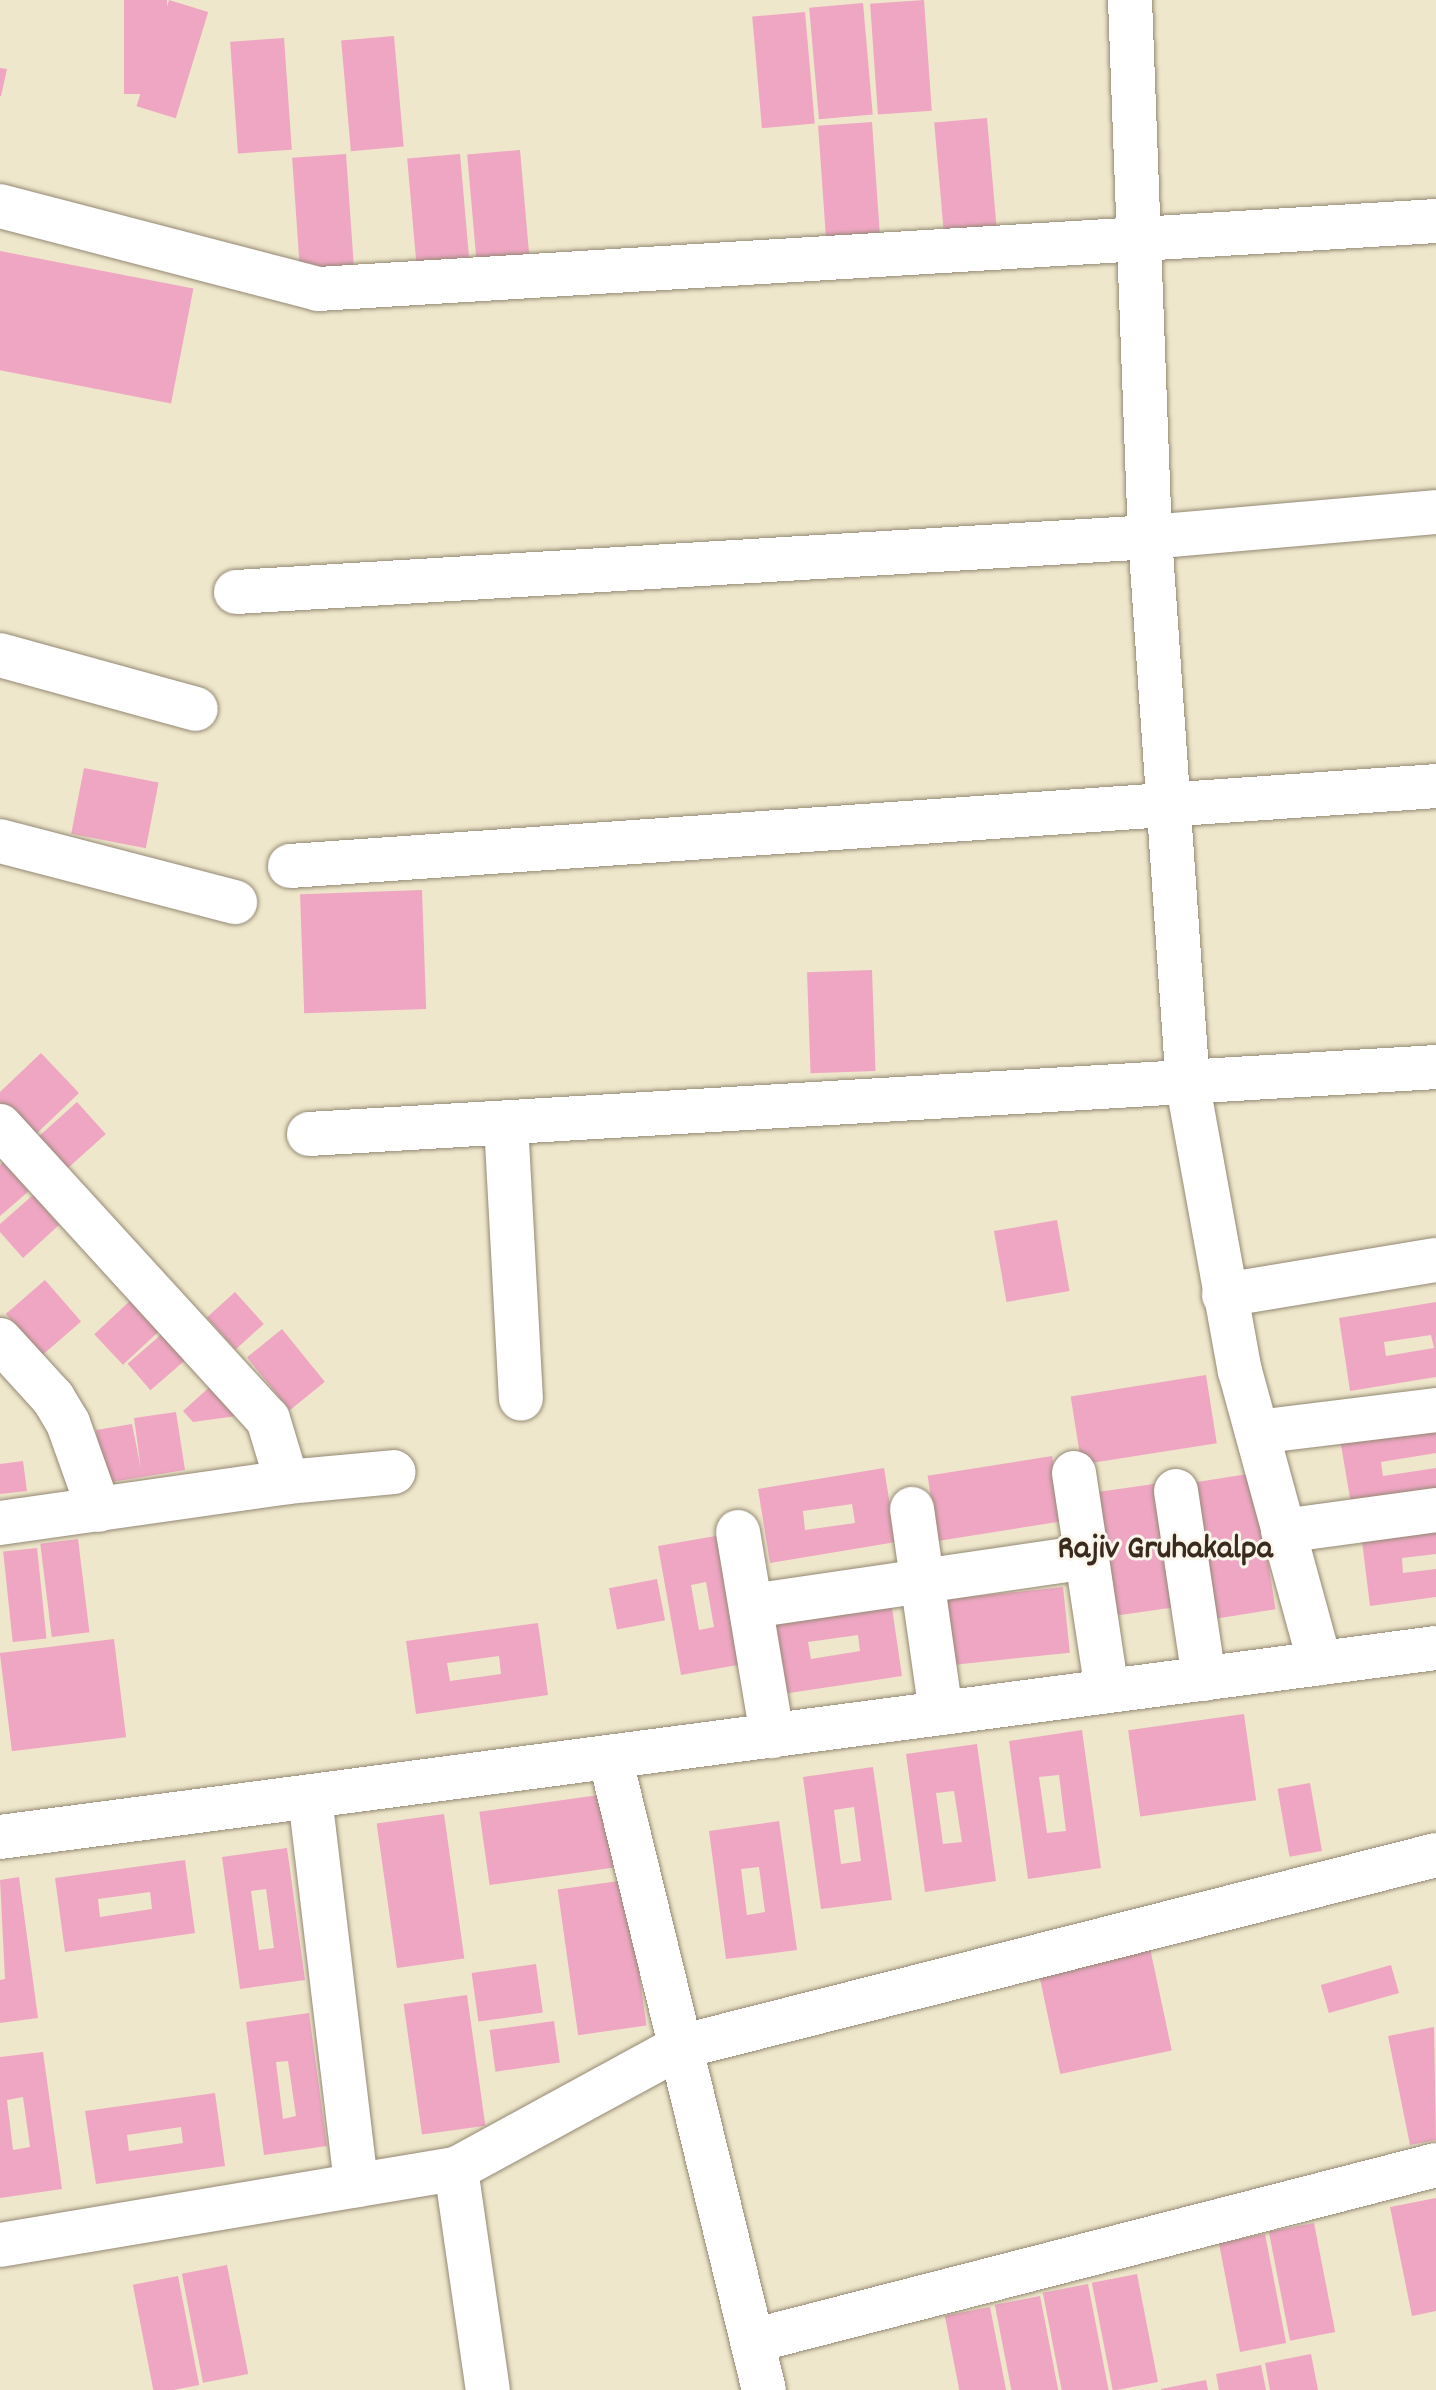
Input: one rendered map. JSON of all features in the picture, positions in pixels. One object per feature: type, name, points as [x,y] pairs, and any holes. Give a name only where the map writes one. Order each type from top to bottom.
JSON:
[{"type":"street","points":[[1130,0],[1135,240],[1150,537],[1188,1086],[1224,1295],[1257,1432],[1320,1663]]},
{"type":"street","points":[[0,206],[318,289],[1436,221]]},
{"type":"street","points":[[236,592],[1150,537],[1436,512]]},
{"type":"street","points":[[0,655],[196,709]]},
{"type":"street","points":[[290,866],[1170,808],[1436,786]]},
{"type":"street","points":[[0,841],[235,902]]},
{"type":"street","points":[[309,1134],[1188,1086],[1436,1067]]},
{"type":"street","points":[[506,1123],[521,1399]]},
{"type":"street","points":[[0,1126],[268,1419],[287,1482]]},
{"type":"street","points":[[1224,1295],[1436,1260]]},
{"type":"street","points":[[0,1340],[53,1398],[68,1423],[99,1510]]},
{"type":"street","points":[[1257,1432],[1436,1410]]},
{"type":"street","points":[[0,1523],[287,1482],[394,1472]]},
{"type":"street","points":[[1074,1473],[1107,1691]]},
{"type":"street","points":[[1176,1491],[1204,1679]]},
{"type":"street","points":[[912,1509],[941,1713]]},
{"type":"street","points":[[1283,1531],[1436,1510]]},
{"type":"street","points":[[738,1532],[772,1736]]},
{"type":"street","points":[[751,1606],[1086,1557]]},
{"type":"street","points":[[0,1837],[1436,1648]]},
{"type":"street","points":[[610,1757],[764,2390]]},
{"type":"street","points":[[310,1797],[356,2185]]},
{"type":"street","points":[[0,2245],[456,2169],[680,2047],[1436,1855]]},
{"type":"street","points":[[752,2341],[1436,2165]]},
{"type":"street","points":[[456,2169],[488,2390]]},
{"type":"building","points":[[124,0],[167,0],[167,94],[124,94]]},
{"type":"building","points":[[169,0],[208,12],[176,118],[137,106]]},
{"type":"building","points":[[924,0],[932,111],[878,114],[870,4]]},
{"type":"building","points":[[863,3],[873,115],[819,119],[809,8]]},
{"type":"building","points":[[805,12],[815,124],[762,128],[752,17]]},
{"type":"building","points":[[394,36],[404,147],[351,151],[341,41]]},
{"type":"building","points":[[284,38],[292,150],[238,153],[230,42]]},
{"type":"building","points":[[0,68],[7,69],[1,96],[0,96]]},
{"type":"building","points":[[987,118],[997,230],[944,234],[934,123]]},
{"type":"building","points":[[872,122],[880,234],[826,237],[818,126]]},
{"type":"building","points":[[520,150],[530,262],[477,266],[467,155]]},
{"type":"building","points":[[346,154],[354,265],[300,268],[292,158]]},
{"type":"building","points":[[460,154],[470,266],[417,270],[407,159]]},
{"type":"building","points":[[0,251],[193,289],[171,403],[0,370]]},
{"type":"building","points":[[84,768],[159,783],[146,848],[71,834]]},
{"type":"building","points":[[422,890],[426,1009],[304,1013],[300,894]]},
{"type":"building","points":[[872,970],[876,1071],[811,1073],[807,972]]},
{"type":"building","points":[[41,1053],[79,1093],[33,1137],[0,1102],[0,1092]]},
{"type":"building","points":[[77,1102],[106,1134],[65,1171],[36,1139]]},
{"type":"building","points":[[3,1162],[29,1191],[0,1216],[0,1165]]},
{"type":"building","points":[[33,1195],[59,1225],[23,1258],[0,1232],[0,1224]]},
{"type":"building","points":[[1057,1220],[1070,1291],[1006,1302],[994,1231]]},
{"type":"building","points":[[45,1280],[81,1322],[42,1356],[6,1314]]},
{"type":"building","points":[[235,1292],[264,1324],[236,1349],[207,1317]]},
{"type":"building","points":[[133,1298],[162,1329],[123,1365],[94,1334]]},
{"type":"building","points":[[1436,1302],[1436,1377],[1350,1391],[1339,1318]],"holes":[[[1431,1335],[1434,1348],[1386,1356],[1384,1342]]]},
{"type":"building","points":[[282,1329],[325,1382],[290,1410],[247,1357]]},
{"type":"building","points":[[163,1333],[186,1359],[150,1390],[128,1364]]},
{"type":"building","points":[[1206,1375],[1217,1443],[1081,1465],[1071,1396]]},
{"type":"building","points":[[214,1383],[244,1415],[193,1422],[183,1411]]},
{"type":"building","points":[[176,1412],[185,1470],[105,1483],[96,1430],[132,1424],[141,1469],[134,1418]]},
{"type":"building","points":[[1436,1423],[1436,1453],[1381,1462],[1383,1476],[1436,1468],[1436,1496],[1352,1510],[1340,1439]]},
{"type":"building","points":[[1052,1456],[1062,1521],[938,1541],[928,1476]]},
{"type":"building","points":[[23,1461],[27,1491],[0,1494],[0,1464]]},
{"type":"building","points":[[884,1468],[896,1542],[770,1563],[758,1489]],"holes":[[[852,1504],[855,1523],[805,1530],[803,1511]]]},
{"type":"building","points":[[1254,1473],[1276,1609],[1209,1620],[1188,1483]]},
{"type":"building","points":[[1168,1482],[1185,1606],[1115,1616],[1098,1492]]},
{"type":"building","points":[[1436,1524],[1436,1554],[1402,1558],[1403,1573],[1436,1569],[1436,1597],[1370,1606],[1361,1533]]},
{"type":"building","points":[[727,1534],[749,1663],[681,1675],[658,1546]],"holes":[[[706,1582],[714,1627],[699,1630],[691,1585]]]},
{"type":"building","points":[[78,1539],[89,1632],[52,1637],[40,1544]]},
{"type":"building","points":[[37,1548],[47,1639],[13,1642],[3,1552]]},
{"type":"building","points":[[657,1579],[665,1620],[617,1630],[609,1588]]},
{"type":"building","points":[[1063,1587],[1070,1653],[944,1666],[937,1600]]},
{"type":"building","points":[[891,1601],[902,1676],[776,1695],[766,1619]],"holes":[[[858,1635],[860,1651],[811,1659],[808,1642]]]},
{"type":"building","points":[[538,1623],[548,1695],[416,1714],[406,1641]],"holes":[[[499,1656],[501,1674],[450,1681],[447,1663]]]},
{"type":"building","points":[[114,1639],[126,1737],[12,1751],[0,1653]]},
{"type":"building","points":[[1244,1714],[1256,1800],[1140,1816],[1128,1730]]},
{"type":"building","points":[[1082,1730],[1101,1868],[1028,1879],[1009,1741]],"holes":[[[1059,1775],[1066,1831],[1047,1833],[1039,1777]]]},
{"type":"building","points":[[977,1744],[996,1881],[925,1892],[906,1754]],"holes":[[[954,1791],[962,1842],[943,1844],[936,1793]]]},
{"type":"building","points":[[873,1767],[892,1900],[821,1909],[803,1777]],"holes":[[[854,1807],[861,1861],[841,1864],[834,1810]]]},
{"type":"building","points":[[1310,1783],[1322,1851],[1289,1857],[1278,1789]]},
{"type":"building","points":[[613,1793],[623,1866],[490,1885],[479,1812]]},
{"type":"building","points":[[444,1814],[464,1959],[397,1968],[377,1823]]},
{"type":"building","points":[[779,1821],[797,1950],[726,1959],[709,1831]],"holes":[[[759,1867],[765,1912],[747,1915],[741,1869]]]},
{"type":"building","points":[[287,1848],[305,1980],[240,1989],[222,1857]],"holes":[[[266,1889],[274,1948],[259,1950],[251,1891]]]},
{"type":"building","points":[[185,1860],[195,1933],[65,1952],[55,1878]],"holes":[[[150,1892],[152,1909],[100,1917],[98,1899]]]},
{"type":"building","points":[[19,1877],[38,2018],[0,2023],[0,1980],[5,1979],[0,1880]]},
{"type":"building","points":[[626,1880],[646,2026],[578,2035],[558,1890]]},
{"type":"building","points":[[1147,1934],[1172,2050],[1060,2074],[1035,1958]]},
{"type":"building","points":[[536,1964],[543,2013],[478,2022],[472,1973]]},
{"type":"building","points":[[1391,1965],[1399,1993],[1329,2013],[1321,1985]]},
{"type":"building","points":[[467,1995],[485,2126],[422,2135],[404,2004]]},
{"type":"building","points":[[309,2013],[327,2146],[264,2155],[246,2022]],"holes":[[[288,2061],[296,2116],[283,2119],[276,2062]]]},
{"type":"building","points":[[554,2021],[560,2063],[495,2072],[490,2030]]},
{"type":"building","points":[[1434,2027],[1436,2140],[1410,2145],[1388,2036]]},
{"type":"building","points":[[43,2052],[62,2189],[0,2198],[0,2057]],"holes":[[[23,2097],[30,2147],[13,2150],[7,2100]]]},
{"type":"building","points":[[215,2093],[225,2166],[96,2184],[85,2111]],"holes":[[[181,2127],[183,2143],[129,2151],[127,2135]]]},
{"type":"building","points":[[1436,2198],[1436,2311],[1412,2316],[1390,2207]]},
{"type":"building","points":[[1314,2223],[1335,2332],[1290,2341],[1269,2232]]},
{"type":"building","points":[[1265,2234],[1286,2343],[1240,2352],[1219,2243]]},
{"type":"building","points":[[227,2265],[248,2374],[203,2383],[182,2274]]},
{"type":"building","points":[[1137,2274],[1158,2382],[1113,2390],[1092,2283]]},
{"type":"building","points":[[178,2276],[199,2385],[153,2390],[133,2285]]},
{"type":"building","points":[[1088,2284],[1109,2390],[1062,2390],[1043,2293]]},
{"type":"building","points":[[1040,2296],[1058,2390],[1011,2390],[995,2305]]},
{"type":"building","points":[[990,2307],[1006,2390],[959,2390],[945,2316]]},
{"type":"building","points":[[1311,2354],[1318,2390],[1270,2390],[1265,2363]]},
{"type":"building","points":[[1261,2365],[1266,2390],[1219,2390],[1216,2374]]},
{"type":"building","points":[[1206,2380],[1208,2390],[1161,2390],[1161,2389]]},
{"type":"district","name":"Rajiv Gruhakalpa","points":[[1165,1551]]}]
